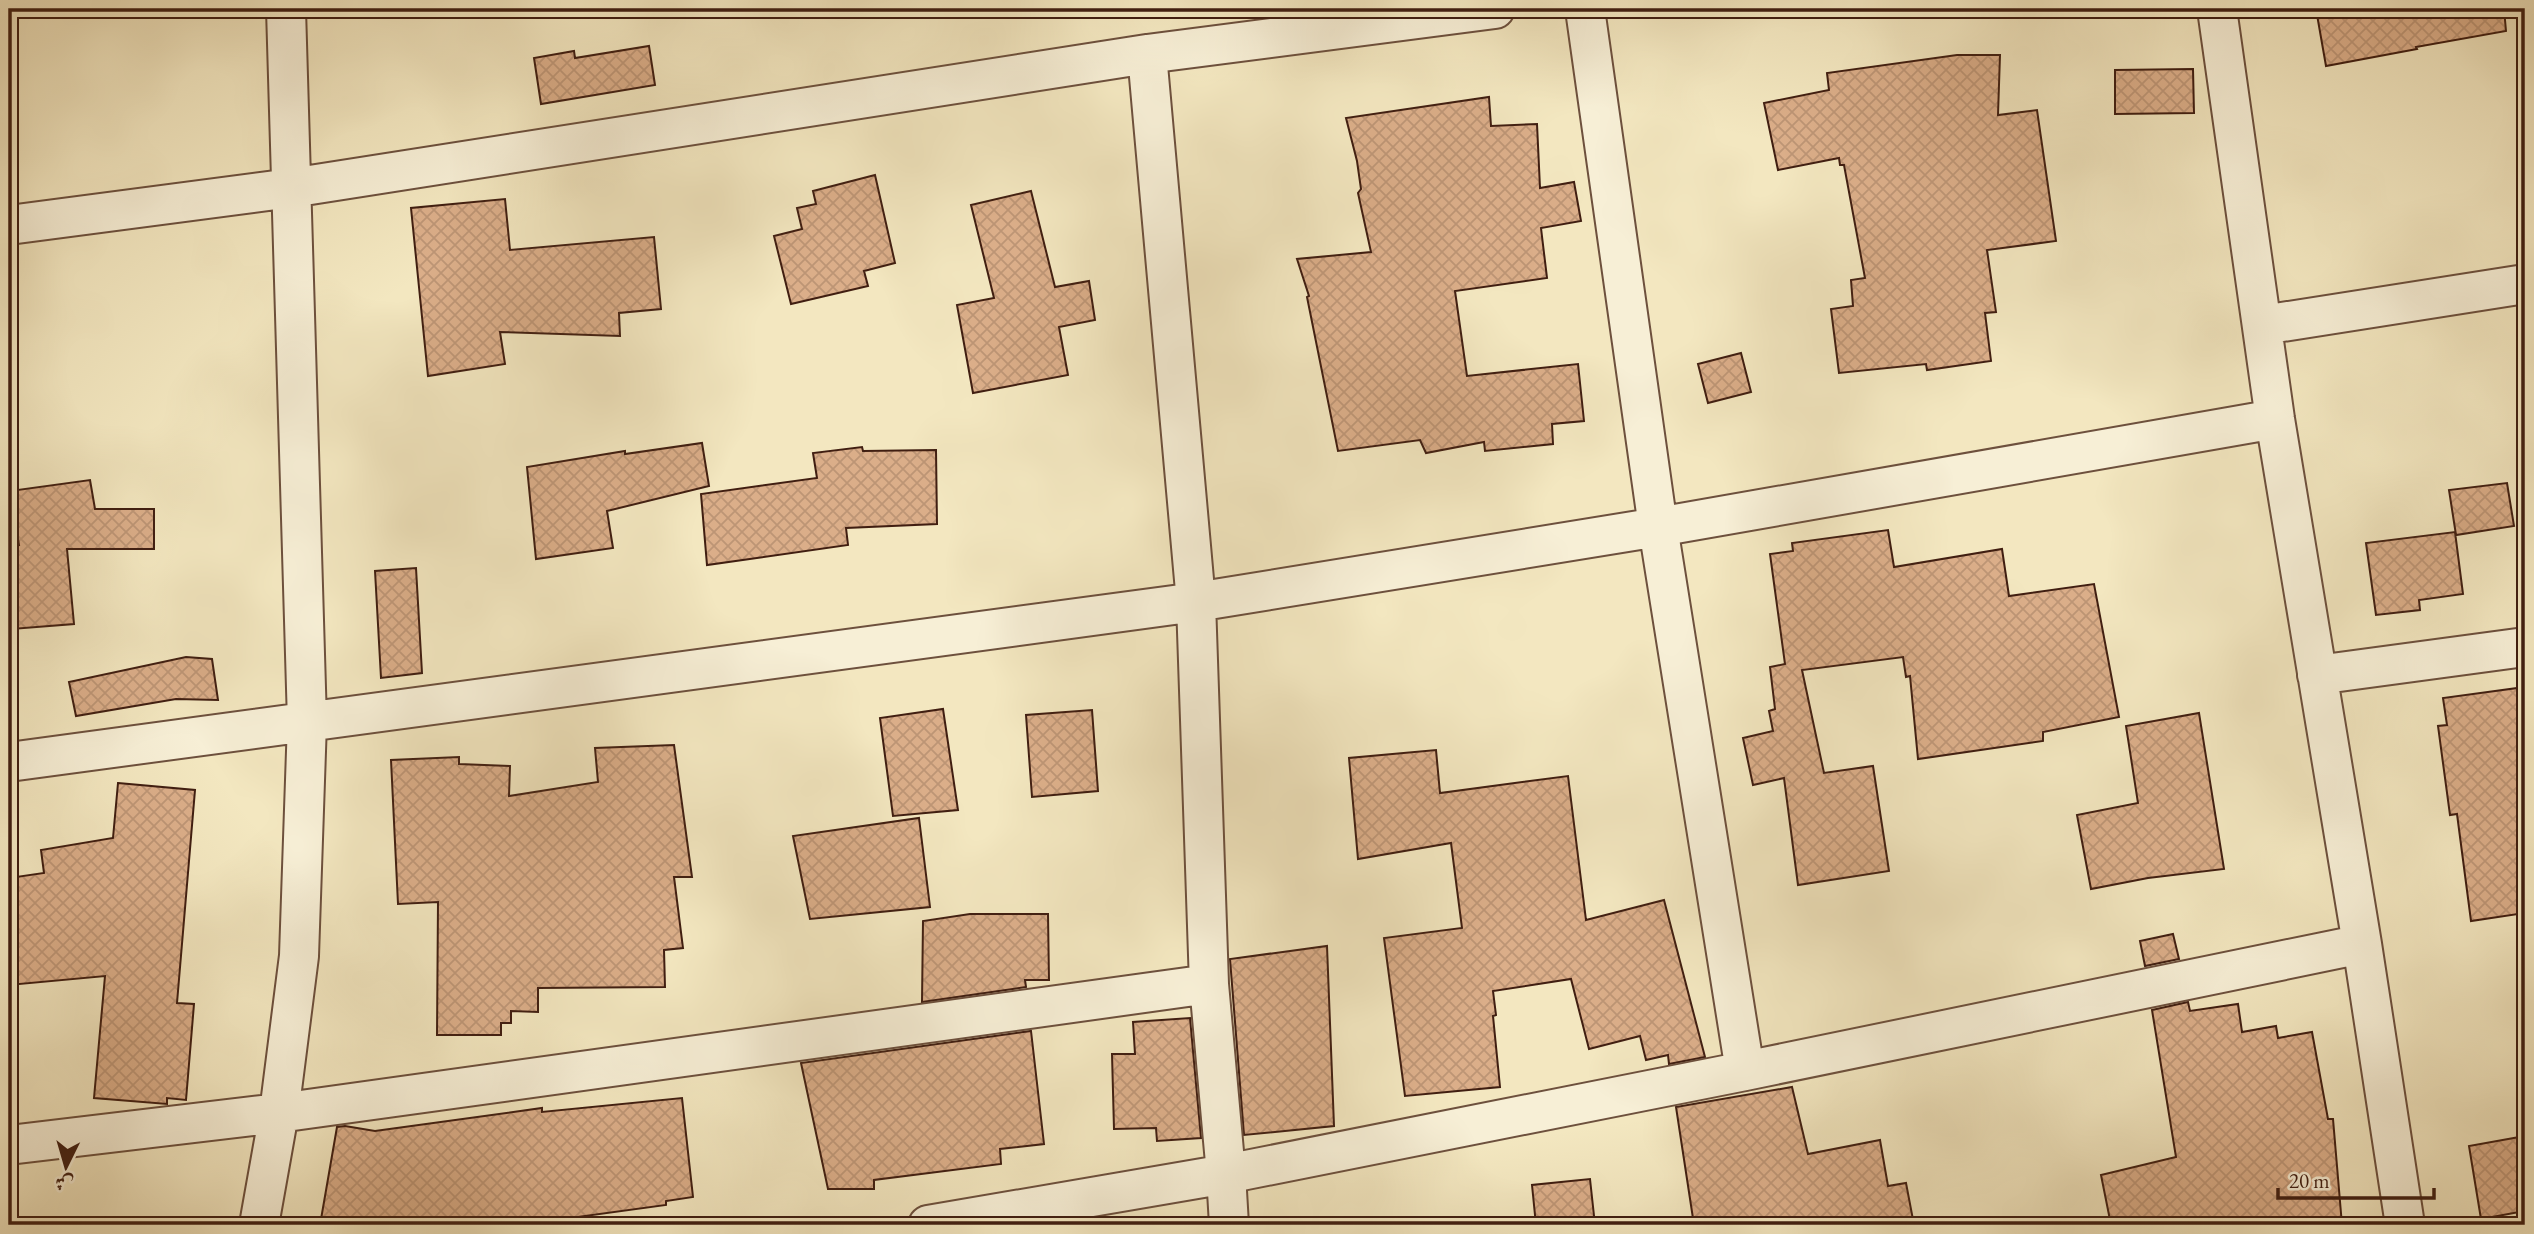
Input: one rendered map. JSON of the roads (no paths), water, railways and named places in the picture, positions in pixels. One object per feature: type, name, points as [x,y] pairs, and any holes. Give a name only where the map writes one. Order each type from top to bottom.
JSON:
[{"type":"street","points":[[259,1225],[279,1112],[299,956],[307,722],[286,9]]},
{"type":"street","points":[[9,225],[291,188],[1147,54],[1495,9]]},
{"type":"street","points":[[1586,9],[1658,527],[1745,1071]]},
{"type":"street","points":[[2217,9],[2275,419],[2362,944],[2405,1225]]},
{"type":"street","points":[[1147,54],[1196,602],[1209,984],[1228,1225]]},
{"type":"street","points":[[2263,326],[2525,284]]},
{"type":"street","points":[[9,762],[1196,602],[1658,527],[2275,419]]},
{"type":"street","points":[[2316,675],[2525,647]]},
{"type":"street","points":[[928,1225],[1226,1174],[2362,944]]},
{"type":"street","points":[[9,1145],[279,1112],[1209,984]]}]
